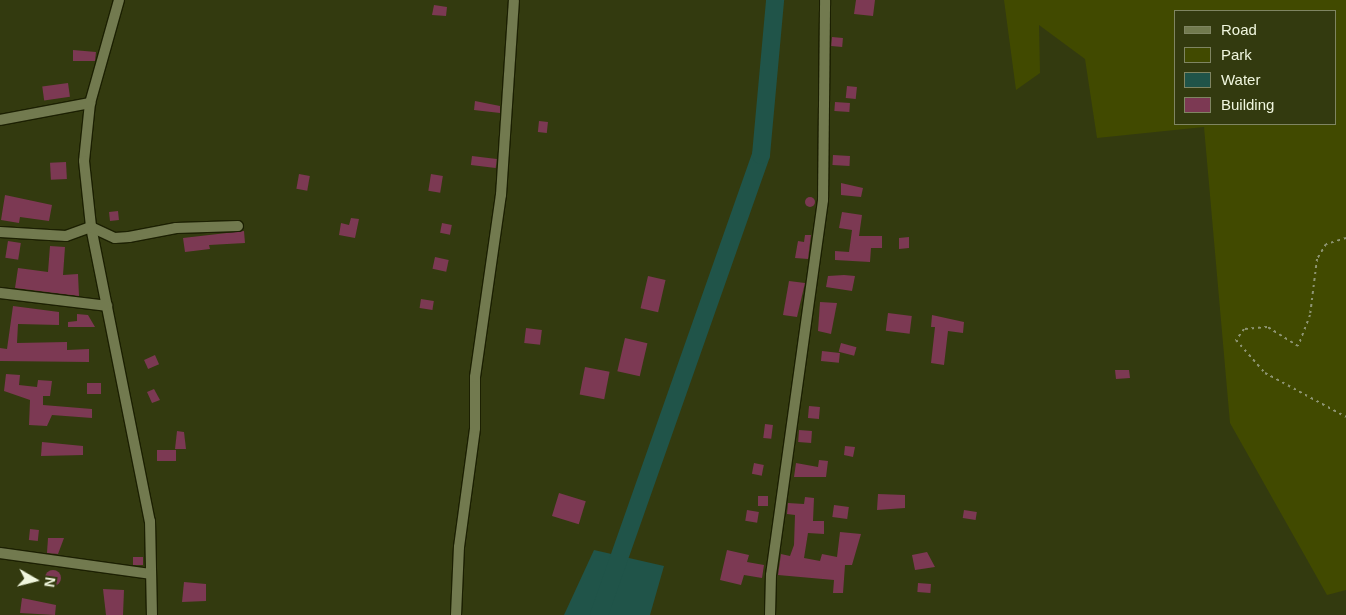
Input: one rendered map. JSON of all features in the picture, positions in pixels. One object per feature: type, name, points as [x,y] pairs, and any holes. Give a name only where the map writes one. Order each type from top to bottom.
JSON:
[{"type":"street","points":[[119,0],[90,103],[84,160],[91,227],[150,521],[152,615]]},
{"type":"street","points":[[456,615],[459,547],[475,428],[475,377],[501,195],[514,0]]},
{"type":"street","points":[[770,615],[772,576],[824,200],[825,0]]},
{"type":"street","points":[[0,120],[90,103]]},
{"type":"street","points":[[0,232],[66,236],[91,227],[115,238],[176,228],[238,226]]},
{"type":"street","points":[[0,294],[107,306]]},
{"type":"street","points":[[0,553],[151,574]]},
{"type":"path","points":[[1346,238],[1326,244],[1317,259],[1310,314],[1298,346],[1268,327],[1244,328],[1236,340],[1265,373],[1346,417]]},
{"type":"green space","points":[[1004,0],[1346,0],[1346,590],[1327,595],[1230,423],[1204,127],[1097,138],[1085,59],[1039,25],[1040,73],[1016,90]]},
{"type":"water","points":[[594,550],[664,566],[650,615],[564,615]]},
{"type":"building","points":[[856,0],[875,0],[873,16],[854,14]]},
{"type":"building","points":[[434,5],[447,7],[446,16],[432,15]]},
{"type":"building","points":[[832,37],[843,38],[842,47],[831,46]]},
{"type":"building","points":[[73,50],[96,52],[95,61],[73,61]]},
{"type":"building","points":[[68,83],[70,97],[44,100],[42,87]]},
{"type":"building","points":[[847,86],[857,87],[856,99],[846,98]]},
{"type":"building","points":[[475,101],[500,106],[500,113],[474,110]]},
{"type":"building","points":[[835,102],[850,103],[849,112],[834,111]]},
{"type":"building","points":[[539,121],[548,122],[547,133],[538,132]]},
{"type":"building","points":[[833,155],[850,156],[849,166],[832,165]]},
{"type":"building","points":[[472,156],[497,159],[496,168],[471,165]]},
{"type":"building","points":[[66,162],[67,179],[51,180],[50,163]]},
{"type":"building","points":[[299,174],[310,176],[307,191],[296,189]]},
{"type":"building","points":[[431,174],[443,176],[440,193],[428,191]]},
{"type":"building","points":[[841,183],[863,188],[861,197],[841,195]]},
{"type":"building","points":[[5,195],[52,205],[49,221],[20,217],[19,223],[1,220]]},
{"type":"building","points":[[808,197],[812,197],[815,202],[814,206],[808,207],[805,204],[805,200]]},
{"type":"building","points":[[118,211],[119,220],[110,221],[109,212]]},
{"type":"building","points":[[842,212],[862,215],[859,236],[882,236],[882,248],[871,248],[870,262],[835,260],[835,251],[849,252],[852,230],[839,228]]},
{"type":"building","points":[[351,218],[359,219],[355,238],[339,235],[341,223],[349,225]]},
{"type":"building","points":[[442,223],[452,225],[450,235],[440,233]]},
{"type":"building","points":[[244,231],[245,243],[209,245],[210,249],[185,252],[183,238]]},
{"type":"building","points":[[805,235],[811,235],[808,259],[795,258],[798,241],[804,242]]},
{"type":"building","points":[[909,237],[909,248],[899,249],[899,238]]},
{"type":"building","points":[[8,241],[21,243],[18,260],[5,258]]},
{"type":"building","points":[[50,246],[65,247],[63,275],[78,274],[79,296],[15,288],[18,268],[48,272]]},
{"type":"building","points":[[435,257],[449,260],[446,272],[433,269]]},
{"type":"building","points":[[648,276],[666,280],[658,312],[641,308]]},
{"type":"building","points":[[828,276],[855,276],[852,291],[826,287]]},
{"type":"building","points":[[789,281],[805,283],[797,317],[783,315]]},
{"type":"building","points":[[421,299],[434,301],[432,310],[420,308]]},
{"type":"building","points":[[820,302],[837,303],[831,334],[818,331]]},
{"type":"building","points":[[13,306],[59,312],[59,325],[18,324],[17,343],[67,342],[67,350],[89,349],[89,362],[0,361],[0,348],[7,349]]},
{"type":"building","points":[[888,313],[912,316],[910,334],[886,331]]},
{"type":"building","points":[[77,314],[88,315],[95,327],[68,327],[68,322],[77,321]]},
{"type":"building","points":[[932,315],[964,322],[963,333],[948,331],[944,365],[931,363],[935,327],[931,327]]},
{"type":"building","points":[[526,328],[542,330],[540,345],[524,343]]},
{"type":"building","points":[[625,338],[647,343],[640,376],[617,371]]},
{"type":"building","points":[[841,343],[856,347],[854,356],[839,352]]},
{"type":"building","points":[[822,351],[840,353],[839,363],[821,361]]},
{"type":"building","points":[[155,355],[159,364],[148,369],[144,360]]},
{"type":"building","points":[[585,367],[610,372],[604,399],[580,394]]},
{"type":"building","points":[[1115,370],[1129,370],[1130,378],[1116,379]]},
{"type":"building","points":[[6,374],[20,375],[19,385],[37,387],[38,380],[52,381],[50,396],[43,396],[43,405],[92,409],[92,418],[52,415],[47,426],[29,425],[30,400],[4,391]]},
{"type":"building","points":[[87,383],[101,383],[101,394],[87,394]]},
{"type":"building","points":[[154,389],[160,400],[152,403],[147,392]]},
{"type":"building","points":[[809,406],[820,407],[819,419],[808,418]]},
{"type":"building","points":[[765,424],[773,425],[771,439],[763,438]]},
{"type":"building","points":[[799,430],[812,431],[811,443],[798,442]]},
{"type":"building","points":[[177,431],[184,432],[186,449],[175,449]]},
{"type":"building","points":[[42,442],[83,446],[83,455],[41,456]]},
{"type":"building","points":[[845,446],[855,447],[853,457],[844,455]]},
{"type":"building","points":[[157,450],[176,450],[176,461],[157,461]]},
{"type":"building","points":[[819,460],[828,461],[826,477],[794,477],[796,463],[818,467]]},
{"type":"building","points":[[754,463],[764,465],[762,476],[752,474]]},
{"type":"building","points":[[559,493],[586,501],[579,524],[552,516]]},
{"type":"building","points":[[878,494],[905,495],[905,508],[877,510]]},
{"type":"building","points":[[758,496],[768,496],[768,506],[758,506]]},
{"type":"building","points":[[805,497],[814,498],[813,521],[824,521],[824,534],[808,533],[804,558],[820,561],[822,554],[837,557],[840,532],[861,534],[852,565],[845,565],[843,593],[833,593],[834,580],[778,575],[781,554],[790,556],[794,545],[795,515],[787,514],[788,503],[804,504]]},
{"type":"building","points":[[834,505],[849,507],[847,519],[832,517]]},
{"type":"building","points":[[747,510],[759,512],[757,523],[745,521]]},
{"type":"building","points":[[964,510],[977,512],[976,520],[963,518]]},
{"type":"building","points":[[30,529],[39,530],[38,541],[29,540]]},
{"type":"building","points":[[48,538],[64,538],[58,554],[47,553]]},
{"type":"building","points":[[727,550],[749,555],[747,562],[764,565],[762,578],[744,575],[741,585],[720,580]]},
{"type":"building","points":[[927,552],[935,567],[915,570],[912,555]]},
{"type":"building","points":[[133,557],[143,557],[143,565],[133,565]]},
{"type":"building","points":[[53,570],[61,578],[53,586],[45,578]]},
{"type":"building","points":[[184,582],[206,584],[206,601],[182,602]]},
{"type":"building","points":[[918,583],[931,584],[930,593],[917,592]]},
{"type":"building","points":[[103,589],[124,590],[123,615],[106,615]]},
{"type":"building","points":[[22,598],[56,605],[55,615],[20,613]]},
{"type":"waterway","points":[[599,615],[761,155],[775,0]]}]
